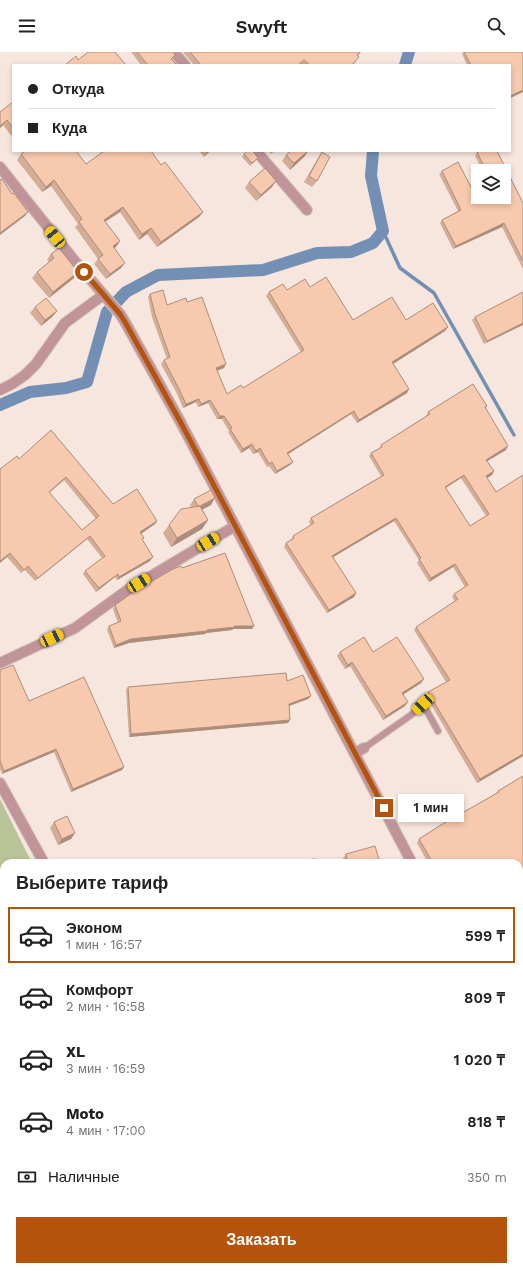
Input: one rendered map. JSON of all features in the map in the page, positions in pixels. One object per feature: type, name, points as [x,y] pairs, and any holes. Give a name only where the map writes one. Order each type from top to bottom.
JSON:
[{"type":"street","points":[[174,52],[184,64]]},
{"type":"street","points":[[257,152],[307,210]]},
{"type":"street","points":[[0,167],[106,299],[120,314],[173,409],[235,526],[360,750],[410,859]]},
{"type":"street","points":[[0,390],[25,375],[36,364],[65,323],[106,299]]},
{"type":"street","points":[[0,663],[75,628],[126,591],[235,526]]},
{"type":"street","points":[[0,783],[42,859]]},
{"type":"lane","points":[[360,750],[411,715],[423,704],[438,731]]},
{"type":"green space","points":[[0,799],[30,859],[0,859]]},
{"type":"building","points":[[88,52],[115,52],[125,64],[66,64],[76,56],[78,60]]},
{"type":"building","points":[[137,52],[173,52],[175,55],[171,59],[176,64],[147,64]]},
{"type":"building","points":[[190,52],[360,52],[357,55],[359,57],[353,64],[309,64],[304,60],[299,64],[200,64]]},
{"type":"building","points":[[464,52],[523,52],[523,90],[511,96],[511,64],[470,64]]},
{"type":"building","points":[[12,103],[12,127],[7,120],[0,126],[0,112]]},
{"type":"building","points":[[24,152],[77,152],[86,164],[103,152],[152,152],[161,165],[165,162],[203,212],[161,242],[151,228],[142,234],[123,207],[104,220],[120,241],[113,246],[125,263],[110,274],[98,259],[103,255],[79,222],[82,219],[54,180],[46,187],[21,154]]},
{"type":"building","points":[[246,152],[254,152],[258,158],[252,163],[244,154]]},
{"type":"building","points":[[290,152],[307,152],[294,163],[286,155]]},
{"type":"building","points":[[322,152],[330,157],[317,181],[309,176]]},
{"type":"building","points":[[477,152],[498,152],[504,164],[483,164]]},
{"type":"building","points":[[458,162],[471,187],[471,204],[511,204],[511,179],[523,203],[523,261],[504,223],[456,246],[442,220],[461,210],[442,171]]},
{"type":"building","points":[[265,168],[276,181],[261,195],[249,182]]},
{"type":"building","points":[[2,179],[12,194],[14,193],[28,212],[0,233],[0,180]]},
{"type":"building","points":[[59,248],[78,272],[53,292],[37,272],[54,258],[51,254]]},
{"type":"building","points":[[326,277],[353,320],[392,297],[406,320],[433,303],[448,327],[392,362],[409,389],[359,420],[354,411],[287,453],[293,462],[277,471],[272,462],[269,464],[260,448],[256,451],[252,444],[243,449],[230,429],[232,428],[224,416],[220,416],[210,400],[201,404],[199,399],[186,404],[164,360],[170,357],[155,314],[150,294],[163,290],[167,305],[186,298],[187,302],[202,297],[226,364],[216,368],[227,394],[241,385],[243,388],[304,350],[269,292],[283,284],[287,290],[305,279],[310,287]]},
{"type":"building","points":[[523,292],[523,323],[487,341],[475,317]]},
{"type":"building","points":[[46,298],[57,311],[45,320],[35,307]]},
{"type":"building","points":[[473,384],[487,406],[485,407],[508,446],[486,460],[494,471],[486,476],[496,492],[523,475],[523,754],[480,779],[428,692],[450,680],[416,627],[458,599],[454,594],[468,585],[455,564],[431,578],[419,559],[421,558],[396,518],[332,556],[356,593],[329,610],[286,543],[294,538],[293,536],[314,523],[311,518],[384,475],[371,453],[430,414],[428,412]],"holes":[[[464,475],[489,514],[470,526],[445,487]]]},
{"type":"building","points":[[51,430],[113,504],[137,489],[157,521],[140,532],[144,538],[142,539],[153,557],[119,577],[118,574],[99,588],[85,571],[105,556],[90,536],[38,578],[28,566],[24,570],[10,553],[0,561],[0,469],[17,456],[19,459]],"holes":[[[66,477],[99,516],[82,530],[49,492]]]},
{"type":"building","points":[[211,490],[215,498],[198,506],[194,499]]},
{"type":"building","points":[[200,506],[208,520],[177,538],[169,525],[181,509]]},
{"type":"building","points":[[225,553],[254,626],[234,626],[235,627],[207,631],[131,639],[116,645],[109,626],[121,621],[115,605],[132,593],[173,569],[181,566],[182,568]]},
{"type":"building","points":[[364,637],[373,652],[397,637],[424,679],[402,693],[408,702],[386,716],[352,662],[348,665],[340,652]]},
{"type":"building","points":[[13,665],[29,701],[84,677],[124,767],[73,789],[56,749],[4,771],[0,761],[0,670]]},
{"type":"building","points":[[286,673],[287,681],[303,675],[311,696],[289,704],[290,720],[131,734],[128,687]]},
{"type":"building","points":[[523,776],[523,859],[431,859],[419,839],[499,792],[498,791]]},
{"type":"building","points":[[67,816],[75,833],[62,839],[54,822]]},
{"type":"building","points":[[375,846],[379,859],[347,859],[346,854]]},
{"type":"waterway","points":[[405,64],[409,52]]},
{"type":"waterway","points":[[0,405],[30,392],[66,388],[87,382],[107,312],[126,292],[158,275],[263,270],[317,253],[351,252],[373,243],[383,231],[371,176],[373,152]]},
{"type":"waterway","points":[[383,231],[400,268],[434,293],[514,435]]},
{"type":"route","points":[[84,272],[120,314],[125,322],[181,423],[384,808]]}]
